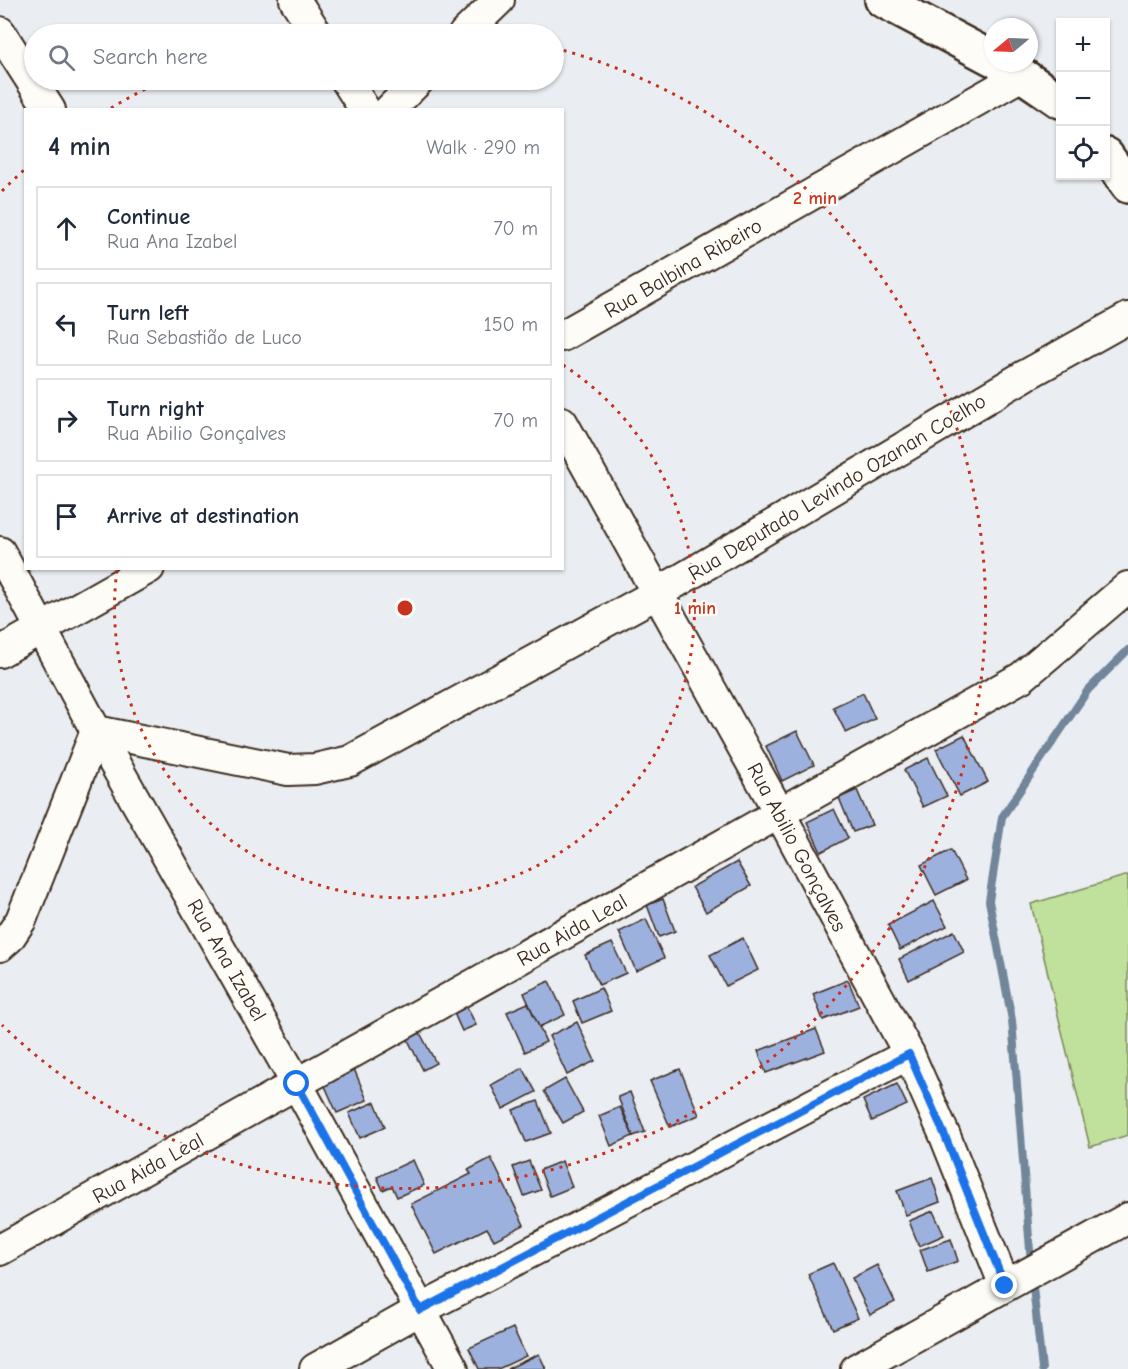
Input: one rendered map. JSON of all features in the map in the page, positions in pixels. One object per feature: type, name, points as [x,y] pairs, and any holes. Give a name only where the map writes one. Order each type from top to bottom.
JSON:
[{"type":"main road","points":[[892,3],[984,54]]},
{"type":"main road","points":[[1016,72],[1056,97]]},
{"type":"main road","points":[[1110,161],[1128,186]]},
{"type":"street","points":[[295,0],[311,24]]},
{"type":"street","points":[[474,24],[499,0]]},
{"type":"street","points":[[2,40],[24,72]]},
{"type":"street","name":"Rua Balbina Ribeiro","points":[[564,335],[1006,72]]},
{"type":"street","points":[[36,90],[49,108]]},
{"type":"street","points":[[352,90],[364,108]]},
{"type":"street","points":[[391,108],[409,90]]},
{"type":"street","name":"Rua Deputado Levindo Ozanan Coelho","points":[[96,731],[288,770],[315,769],[350,761],[658,593],[1026,375],[1128,318]]},
{"type":"street","name":"Rua Abilio Gonçalves","points":[[564,426],[779,812],[909,1054],[1009,1284]]},
{"type":"street","name":"Rua Ana Izabel","points":[[0,552],[96,731],[297,1084],[453,1369]]},
{"type":"street","points":[[0,652],[145,570]]},
{"type":"street","name":"Rua Aida Leal","points":[[0,1250],[1022,677],[1128,587]]},
{"type":"street","points":[[0,946],[9,938],[21,920],[96,731]]},
{"type":"street","points":[[315,1369],[420,1310],[909,1054]]},
{"type":"street","points":[[856,1369],[1128,1218]]},
{"type":"green space","points":[[1128,875],[1128,1135],[1090,1147],[1031,904]]},
{"type":"building","points":[[863,693],[875,719],[846,733],[833,707]]},
{"type":"building","points":[[797,731],[814,765],[782,781],[766,746]]},
{"type":"building","points":[[964,735],[988,782],[960,796],[936,749]]},
{"type":"building","points":[[928,758],[947,796],[923,807],[904,770]]},
{"type":"building","points":[[857,790],[872,825],[853,832],[839,798]]},
{"type":"building","points":[[834,809],[848,838],[821,852],[807,822]]},
{"type":"building","points":[[951,850],[966,880],[936,895],[921,865]]},
{"type":"building","points":[[737,862],[751,886],[706,912],[692,887]]},
{"type":"building","points":[[663,899],[675,931],[659,937],[647,905]]},
{"type":"building","points":[[934,901],[947,926],[900,950],[888,925]]},
{"type":"building","points":[[646,919],[664,958],[636,971],[619,932]]},
{"type":"building","points":[[954,931],[964,952],[909,980],[899,959]]},
{"type":"building","points":[[743,938],[758,970],[726,986],[710,955]]},
{"type":"building","points":[[612,943],[626,973],[599,985],[585,955]]},
{"type":"building","points":[[848,980],[859,1006],[823,1020],[813,994]]},
{"type":"building","points":[[549,981],[565,1015],[539,1027],[524,993]]},
{"type":"building","points":[[601,988],[611,1011],[582,1023],[573,1001]]},
{"type":"building","points":[[528,1003],[546,1042],[525,1052],[507,1012]]},
{"type":"building","points":[[466,1005],[476,1025],[462,1031],[453,1011]]},
{"type":"building","points":[[577,1022],[595,1061],[567,1075],[549,1036]]},
{"type":"building","points":[[816,1029],[825,1051],[766,1073],[758,1051]]},
{"type":"building","points":[[419,1031],[436,1063],[423,1070],[407,1038]]},
{"type":"building","points":[[352,1064],[367,1100],[337,1113],[321,1077]]},
{"type":"building","points":[[523,1068],[536,1092],[503,1109],[491,1085]]},
{"type":"building","points":[[680,1069],[699,1115],[670,1127],[650,1081]]},
{"type":"building","points":[[565,1079],[583,1112],[563,1123],[544,1091]]},
{"type":"building","points":[[897,1084],[907,1105],[872,1121],[863,1100]]},
{"type":"building","points":[[630,1092],[645,1132],[633,1136],[618,1097]]},
{"type":"building","points":[[538,1101],[551,1133],[526,1142],[513,1110]]},
{"type":"building","points":[[375,1102],[385,1127],[360,1138],[349,1113]]},
{"type":"building","points":[[620,1107],[633,1136],[611,1146],[599,1116]]},
{"type":"building","points":[[491,1158],[524,1225],[494,1240],[487,1228],[436,1254],[411,1204],[471,1174],[468,1170]]},
{"type":"building","points":[[413,1160],[424,1185],[397,1197],[392,1186],[383,1190],[377,1177]]},
{"type":"building","points":[[529,1161],[541,1190],[524,1196],[513,1167]]},
{"type":"building","points":[[562,1161],[572,1187],[550,1196],[540,1170]]},
{"type":"building","points":[[932,1178],[940,1202],[906,1215],[897,1191]]},
{"type":"building","points":[[933,1211],[944,1235],[919,1246],[909,1221]]},
{"type":"building","points":[[951,1239],[958,1261],[928,1272],[920,1250]]},
{"type":"building","points":[[833,1263],[858,1318],[833,1329],[808,1274]]},
{"type":"building","points":[[877,1265],[895,1302],[870,1315],[852,1278]]},
{"type":"building","points":[[513,1328],[526,1356],[498,1369],[479,1369],[469,1348]]},
{"type":"building","points":[[539,1354],[546,1369],[507,1369]]},
{"type":"waterway","points":[[1031,1263],[1012,1020],[989,901],[1002,817],[1088,690],[1128,650]]},
{"type":"waterway","points":[[1032,1278],[1042,1369]]},
{"type":"route","points":[[297,1084],[420,1310],[909,1054],[945,1136],[1005,1286]]}]
